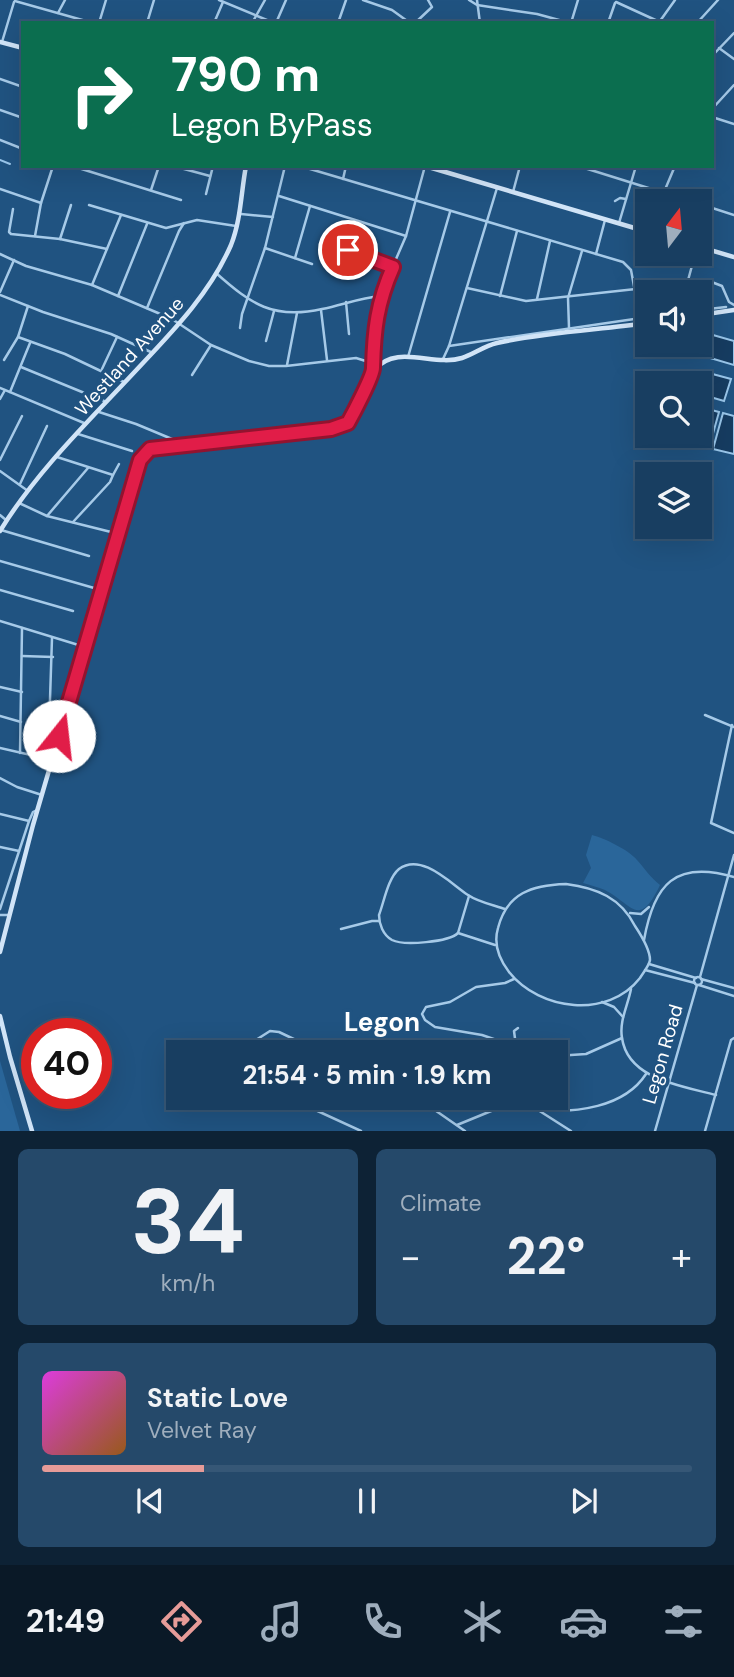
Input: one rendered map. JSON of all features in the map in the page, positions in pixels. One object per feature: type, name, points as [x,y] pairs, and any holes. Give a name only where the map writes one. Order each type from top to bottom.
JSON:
[{"type":"street","points":[[21,47],[1,42],[15,0],[86,21]]},
{"type":"street","points":[[58,13],[65,0]]},
{"type":"street","points":[[100,21],[106,0]]},
{"type":"street","points":[[148,21],[154,0]]},
{"type":"street","points":[[253,21],[265,0]]},
{"type":"street","points":[[276,21],[286,0]]},
{"type":"street","points":[[339,21],[346,0]]},
{"type":"street","points":[[363,0],[393,10],[407,21]]},
{"type":"street","points":[[417,21],[432,7],[428,0]]},
{"type":"street","points":[[469,0],[562,21]]},
{"type":"street","points":[[571,21],[578,0]]},
{"type":"street","points":[[662,21],[676,0]]},
{"type":"street","points":[[699,21],[718,0]]},
{"type":"street","points":[[215,21],[221,1],[270,21]]},
{"type":"street","points":[[609,21],[616,1],[659,21]]},
{"type":"street","points":[[477,2],[480,21]]},
{"type":"street","points":[[714,54],[734,33]]},
{"type":"street","points":[[719,48],[734,59]]},
{"type":"street","points":[[0,79],[21,86]]},
{"type":"street","points":[[714,107],[734,85]]},
{"type":"street","points":[[0,110],[21,117]]},
{"type":"street","points":[[714,118],[734,124]]},
{"type":"street","points":[[0,141],[21,148]]},
{"type":"street","points":[[35,236],[41,203],[52,168]]},
{"type":"street","points":[[85,168],[181,200]]},
{"type":"street","points":[[151,190],[158,168]]},
{"type":"street","points":[[180,168],[210,176]]},
{"type":"street","points":[[206,194],[212,168]]},
{"type":"street","name":"Westland Avenue","points":[[0,530],[57,457],[180,324],[215,273],[230,246],[236,226],[246,168]]},
{"type":"street","points":[[240,328],[265,248],[285,168]]},
{"type":"street","points":[[307,168],[628,265],[635,286]]},
{"type":"street","points":[[343,179],[346,168]]},
{"type":"street","points":[[374,370],[373,345],[380,296],[406,236],[424,168]]},
{"type":"street","points":[[432,168],[635,228]]},
{"type":"street","points":[[513,192],[519,168]]},
{"type":"street","points":[[585,168],[651,189]]},
{"type":"street","points":[[599,172],[600,168]]},
{"type":"street","points":[[619,223],[635,168]]},
{"type":"street","points":[[665,189],[674,168]]},
{"type":"street","points":[[443,359],[497,188]]},
{"type":"street","points":[[0,189],[41,203]]},
{"type":"street","points":[[278,196],[406,236]]},
{"type":"street","points":[[615,201],[626,199]]},
{"type":"street","points":[[61,239],[71,205]]},
{"type":"street","points":[[89,205],[166,228],[200,220],[236,226]]},
{"type":"street","points":[[295,258],[310,206]]},
{"type":"street","points":[[712,208],[734,215]]},
{"type":"street","points":[[12,209],[9,233],[61,239],[107,249]]},
{"type":"street","points":[[408,357],[450,212]]},
{"type":"street","points":[[238,214],[273,217]]},
{"type":"street","points":[[92,285],[121,215]]},
{"type":"street","points":[[596,254],[605,219]]},
{"type":"street","points":[[118,296],[148,223]]},
{"type":"street","points":[[147,308],[184,223]]},
{"type":"street","points":[[174,226],[179,230]]},
{"type":"street","points":[[500,296],[517,231]]},
{"type":"street","points":[[537,300],[550,241]]},
{"type":"street","points":[[322,243],[393,267]]},
{"type":"street","points":[[265,248],[312,264]]},
{"type":"street","points":[[570,330],[568,298],[582,251]]},
{"type":"street","points":[[712,251],[734,257]]},
{"type":"street","points":[[0,254],[92,285],[180,324],[211,345],[269,366],[356,358],[372,363]]},
{"type":"street","points":[[13,260],[0,294],[153,353]]},
{"type":"street","points":[[215,273],[248,300],[274,311],[297,313],[321,310],[380,296]]},
{"type":"street","points":[[712,282],[722,286],[734,307]]},
{"type":"street","points":[[467,288],[521,301],[635,289]]},
{"type":"street","points":[[346,302],[349,334]]},
{"type":"street","points":[[4,360],[18,337],[28,306]]},
{"type":"street","points":[[712,309],[726,307]]},
{"type":"street","points":[[712,312],[734,307]]},
{"type":"street","points":[[321,310],[327,360]]},
{"type":"street","points":[[266,341],[274,311]]},
{"type":"street","points":[[286,366],[297,313]]},
{"type":"street","points":[[449,346],[635,322]]},
{"type":"street","points":[[0,952],[37,810],[140,460],[150,449],[344,426],[374,370],[389,359],[460,359],[495,344],[570,330]]},
{"type":"street","points":[[18,337],[102,370],[126,383]]},
{"type":"street","points":[[102,370],[117,337]]},
{"type":"street","points":[[10,392],[31,342]]},
{"type":"street","points":[[192,375],[211,345]]},
{"type":"street","points":[[21,367],[107,402]]},
{"type":"street","points":[[0,388],[87,425]]},
{"type":"street","points":[[0,399],[5,390]]},
{"type":"street","points":[[99,412],[185,444]]},
{"type":"street","points":[[0,460],[22,416]]},
{"type":"street","points":[[20,484],[47,426]]},
{"type":"street","points":[[78,434],[132,451]]},
{"type":"street","points":[[57,457],[113,475]]},
{"type":"street","points":[[74,522],[108,485],[119,464]]},
{"type":"street","points":[[47,516],[88,468]]},
{"type":"street","points":[[0,471],[28,491]]},
{"type":"street","points":[[19,503],[47,516],[119,534]]},
{"type":"street","points":[[0,515],[6,520]]},
{"type":"street","points":[[0,530],[89,556]]},
{"type":"street","points":[[0,561],[102,590]]},
{"type":"street","points":[[0,590],[73,611]]},
{"type":"street","points":[[0,621],[85,647]]},
{"type":"street","points":[[20,753],[22,628]]},
{"type":"street","points":[[44,758],[48,743],[52,638]]},
{"type":"street","points":[[22,656],[53,657]]},
{"type":"street","points":[[0,687],[22,692]]},
{"type":"street","points":[[705,715],[733,726],[711,823],[734,832]]},
{"type":"street","points":[[0,716],[21,722]]},
{"type":"street","points":[[0,748],[52,759]]},
{"type":"street","points":[[0,779],[17,788],[42,795]]},
{"type":"street","points":[[0,909],[29,821],[37,810]]},
{"type":"street","points":[[0,814],[29,821]]},
{"type":"street","points":[[0,847],[19,851]]},
{"type":"street","points":[[697,985],[734,855]]},
{"type":"street","points":[[469,896],[458,933],[450,939],[399,942],[386,936],[379,921],[390,884],[400,869],[406,866],[431,869],[469,896],[505,909]]},
{"type":"street","points":[[628,911],[641,914],[664,887],[684,873],[701,871],[734,877]]},
{"type":"street","points":[[631,989],[602,1002],[578,1005],[556,1003],[531,992],[514,979],[504,966],[496,946],[496,934],[509,902],[541,886],[566,884],[598,891],[611,897],[628,911],[650,956],[649,964],[631,989],[623,1017],[622,1038],[629,1056],[647,1074],[716,1095]]},
{"type":"street","points":[[643,940],[651,905]]},
{"type":"street","points":[[0,915],[8,915]]},
{"type":"street","points":[[341,929],[372,920],[379,921]]},
{"type":"street","points":[[458,933],[496,946]]},
{"type":"street","points":[[649,964],[734,988]]},
{"type":"street","points":[[645,970],[734,996]]},
{"type":"street","points":[[697,985],[702,983],[699,978]]},
{"type":"street","points":[[499,1040],[435,1027],[425,1020],[422,1014],[426,1007],[450,1002],[476,987],[514,979]]},
{"type":"street","name":"Legon Road","points":[[655,1131],[697,985]]},
{"type":"street","points":[[602,1002],[614,1007],[623,1017]]},
{"type":"street","points":[[0,1016],[33,1131]]},
{"type":"street","points":[[515,1040],[514,1031],[518,1028]]},
{"type":"street","points":[[256,1040],[270,1031],[296,1040]]},
{"type":"street","points":[[568,1055],[586,1054],[622,1038]]},
{"type":"street","points":[[705,1131],[731,1040],[734,1038]]},
{"type":"street","points":[[568,1110],[583,1110],[625,1095],[647,1074]]},
{"type":"street","points":[[315,1110],[361,1131]]},
{"type":"street","points":[[435,1110],[465,1131]]},
{"type":"street","points":[[457,1125],[494,1110]]},
{"type":"street","points":[[538,1110],[571,1131]]},
{"type":"shaded area","points":[[713,335],[734,341],[734,365],[707,357],[712,357]]},
{"type":"shaded area","points":[[712,374],[731,379],[724,401],[712,398]]},
{"type":"shaded area","points":[[712,410],[719,412],[712,437]]},
{"type":"shaded area","points":[[723,413],[734,416],[734,454],[713,449]]},
{"type":"shaded area","points":[[592,835],[628,852],[660,885],[653,898],[641,910],[629,907],[605,890],[583,883],[591,868],[586,855]]},
{"type":"shaded area","points":[[0,1061],[20,1131],[0,1131]]},
{"type":"waterway","points":[[0,160],[10,164]]},
{"type":"district","name":"Legon","points":[[382,1022]]},
{"type":"route","points":[[59,736],[140,460],[150,449],[331,429],[348,423],[374,370],[373,345],[380,296],[393,267],[348,250]]}]
